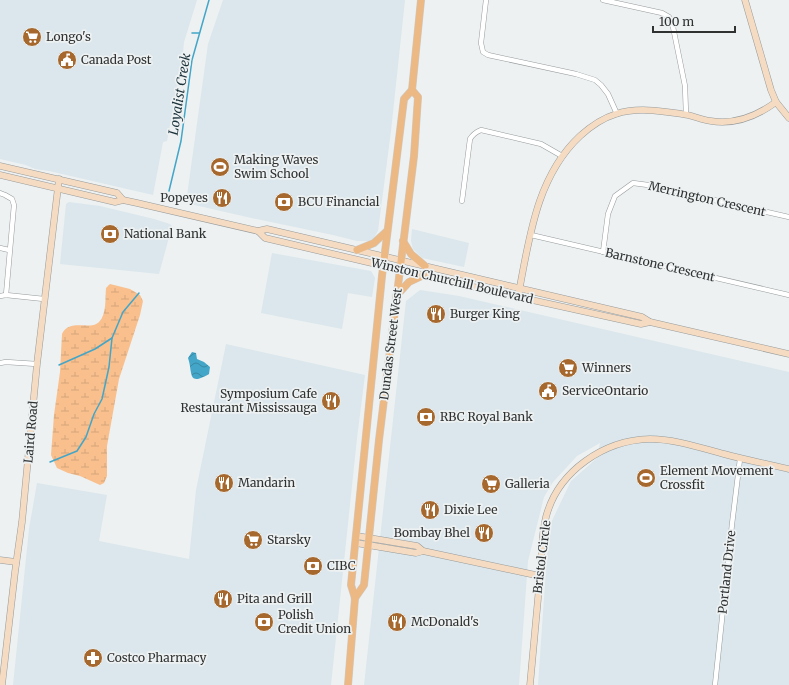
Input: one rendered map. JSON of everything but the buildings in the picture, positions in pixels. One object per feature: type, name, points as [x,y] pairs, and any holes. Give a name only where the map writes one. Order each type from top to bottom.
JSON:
[{"type":"main road","name":"Dundas Street West","points":[[348,685],[355,598],[351,585],[384,256],[404,99],[412,90],[421,0]]},
{"type":"main road","name":"Dundas Street West","points":[[355,598],[364,584],[396,296],[414,156],[418,97],[412,90]]},
{"type":"main road","points":[[357,250],[374,243],[388,231]]},
{"type":"main road","points":[[403,241],[412,254],[425,266]]},
{"type":"main road","points":[[396,296],[408,282],[424,275]]},
{"type":"street","points":[[486,0],[480,43],[483,52],[488,55],[576,74],[595,80],[608,94],[617,114]]},
{"type":"street","points":[[603,0],[662,13],[669,17],[672,22],[685,86],[686,114]]},
{"type":"street","points":[[745,0],[771,90],[776,102],[789,118]]},
{"type":"street","points":[[518,297],[531,235],[544,188],[562,156],[573,143],[596,123],[617,114],[649,110],[686,114],[711,122],[733,122],[746,119],[762,112],[776,102]]},
{"type":"street","points":[[462,201],[470,139],[478,131],[481,130],[542,144],[562,156]]},
{"type":"street","name":"Winston Churchill Boulevard","points":[[0,166],[117,193],[123,200]]},
{"type":"street","name":"Winston Churchill Boulevard","points":[[0,175],[115,202],[123,200],[258,231],[267,229],[642,317],[650,322],[789,354]]},
{"type":"street","name":"Laird Road","points":[[2,685],[22,522],[44,299],[53,239],[59,179]]},
{"type":"street","name":"Merrington Crescent","points":[[603,252],[608,214],[615,196],[634,183],[789,217]]},
{"type":"street","points":[[0,193],[5,194],[12,199],[14,205],[6,295]]},
{"type":"street","name":"Winston Churchill Boulevard","points":[[258,231],[265,238],[383,266],[641,324],[650,322]]},
{"type":"street","name":"Barnstone Crescent","points":[[531,235],[789,295]]},
{"type":"street","points":[[0,248],[9,250]]},
{"type":"street","points":[[0,296],[6,295],[44,299]]},
{"type":"street","points":[[0,363],[37,364]]},
{"type":"street","name":"Bristol Circle","points":[[530,685],[542,543],[546,516],[554,497],[572,472],[599,452],[627,441],[652,439],[789,469]]},
{"type":"street","name":"Portland Drive","points":[[715,685],[740,458]]},
{"type":"street","points":[[356,540],[416,553],[423,551],[540,576]]},
{"type":"street","points":[[0,560],[16,562]]},
{"type":"shaded area","points":[[0,0],[197,0],[184,42],[182,62],[167,141],[163,142],[153,195],[35,169],[26,165],[0,159]]},
{"type":"shaded area","points":[[223,0],[405,0],[391,131],[378,231],[373,239],[368,241],[357,241],[186,203],[208,44]]},
{"type":"shaded area","points":[[69,202],[100,206],[170,224],[172,226],[159,274],[60,264],[66,204]]},
{"type":"shaded area","points":[[412,229],[469,243],[464,267],[422,258],[413,249],[411,241]]},
{"type":"shaded area","points":[[272,253],[371,271],[375,278],[372,297],[348,293],[342,329],[261,313]]},
{"type":"shaded area","points":[[420,290],[459,296],[789,372],[789,685],[538,685],[549,527],[571,481],[597,458],[600,443],[577,456],[553,482],[544,497],[528,561],[519,685],[364,685],[406,301]]},
{"type":"shaded area","points":[[226,344],[365,375],[331,685],[13,685],[29,529],[37,483],[107,495],[99,541],[189,559],[196,490]]},
{"type":"green space","points":[[110,284],[130,289],[140,295],[143,301],[140,315],[119,379],[107,446],[107,476],[104,483],[100,485],[57,468],[51,455],[54,415],[60,372],[62,334],[70,327],[95,324],[102,319],[106,288]]},
{"type":"water","points":[[192,352],[196,353],[197,359],[210,367],[209,374],[202,378],[197,379],[192,376],[188,358]]},
{"type":"waterway","name":"Loyalist Creek","points":[[169,191],[181,141],[192,60],[209,0]]},
{"type":"waterway","name":"Loyalist Creek","points":[[192,33],[199,33]]},
{"type":"waterway","points":[[50,462],[77,451],[86,437],[94,414],[102,399],[109,367],[112,338],[123,312],[139,293]]},
{"type":"waterway","points":[[59,365],[95,349],[112,338]]},
{"type":"place","name":"Longo's","points":[[32,37]]},
{"type":"place","name":"Canada Post","points":[[67,60]]},
{"type":"place","name":"Making Waves Swim School","points":[[220,167]]},
{"type":"place","name":"Popeyes","points":[[222,198]]},
{"type":"place","name":"BCU Financial","points":[[284,202]]},
{"type":"place","name":"National Bank","points":[[110,234]]},
{"type":"place","name":"Burger King","points":[[436,314]]},
{"type":"place","name":"Winners","points":[[568,368]]},
{"type":"place","name":"ServiceOntario","points":[[548,391]]},
{"type":"place","name":"Symposium Cafe Restaurant Mississauga","points":[[331,401]]},
{"type":"place","name":"RBC Royal Bank","points":[[426,417]]},
{"type":"place","name":"Element Movement Crossfit","points":[[646,478]]},
{"type":"place","name":"Mandarin","points":[[224,483]]},
{"type":"place","name":"Galleria","points":[[491,484]]},
{"type":"place","name":"Dixie Lee","points":[[430,510]]},
{"type":"place","name":"Bombay Bhel","points":[[484,533]]},
{"type":"place","name":"Starsky","points":[[253,540]]},
{"type":"place","name":"CIBC","points":[[313,566]]},
{"type":"place","name":"Pita and Grill","points":[[223,599]]},
{"type":"place","name":"Polish Credit Union","points":[[264,622]]},
{"type":"place","name":"McDonald's","points":[[397,622]]},
{"type":"place","name":"Costco Pharmacy","points":[[93,658]]}]
